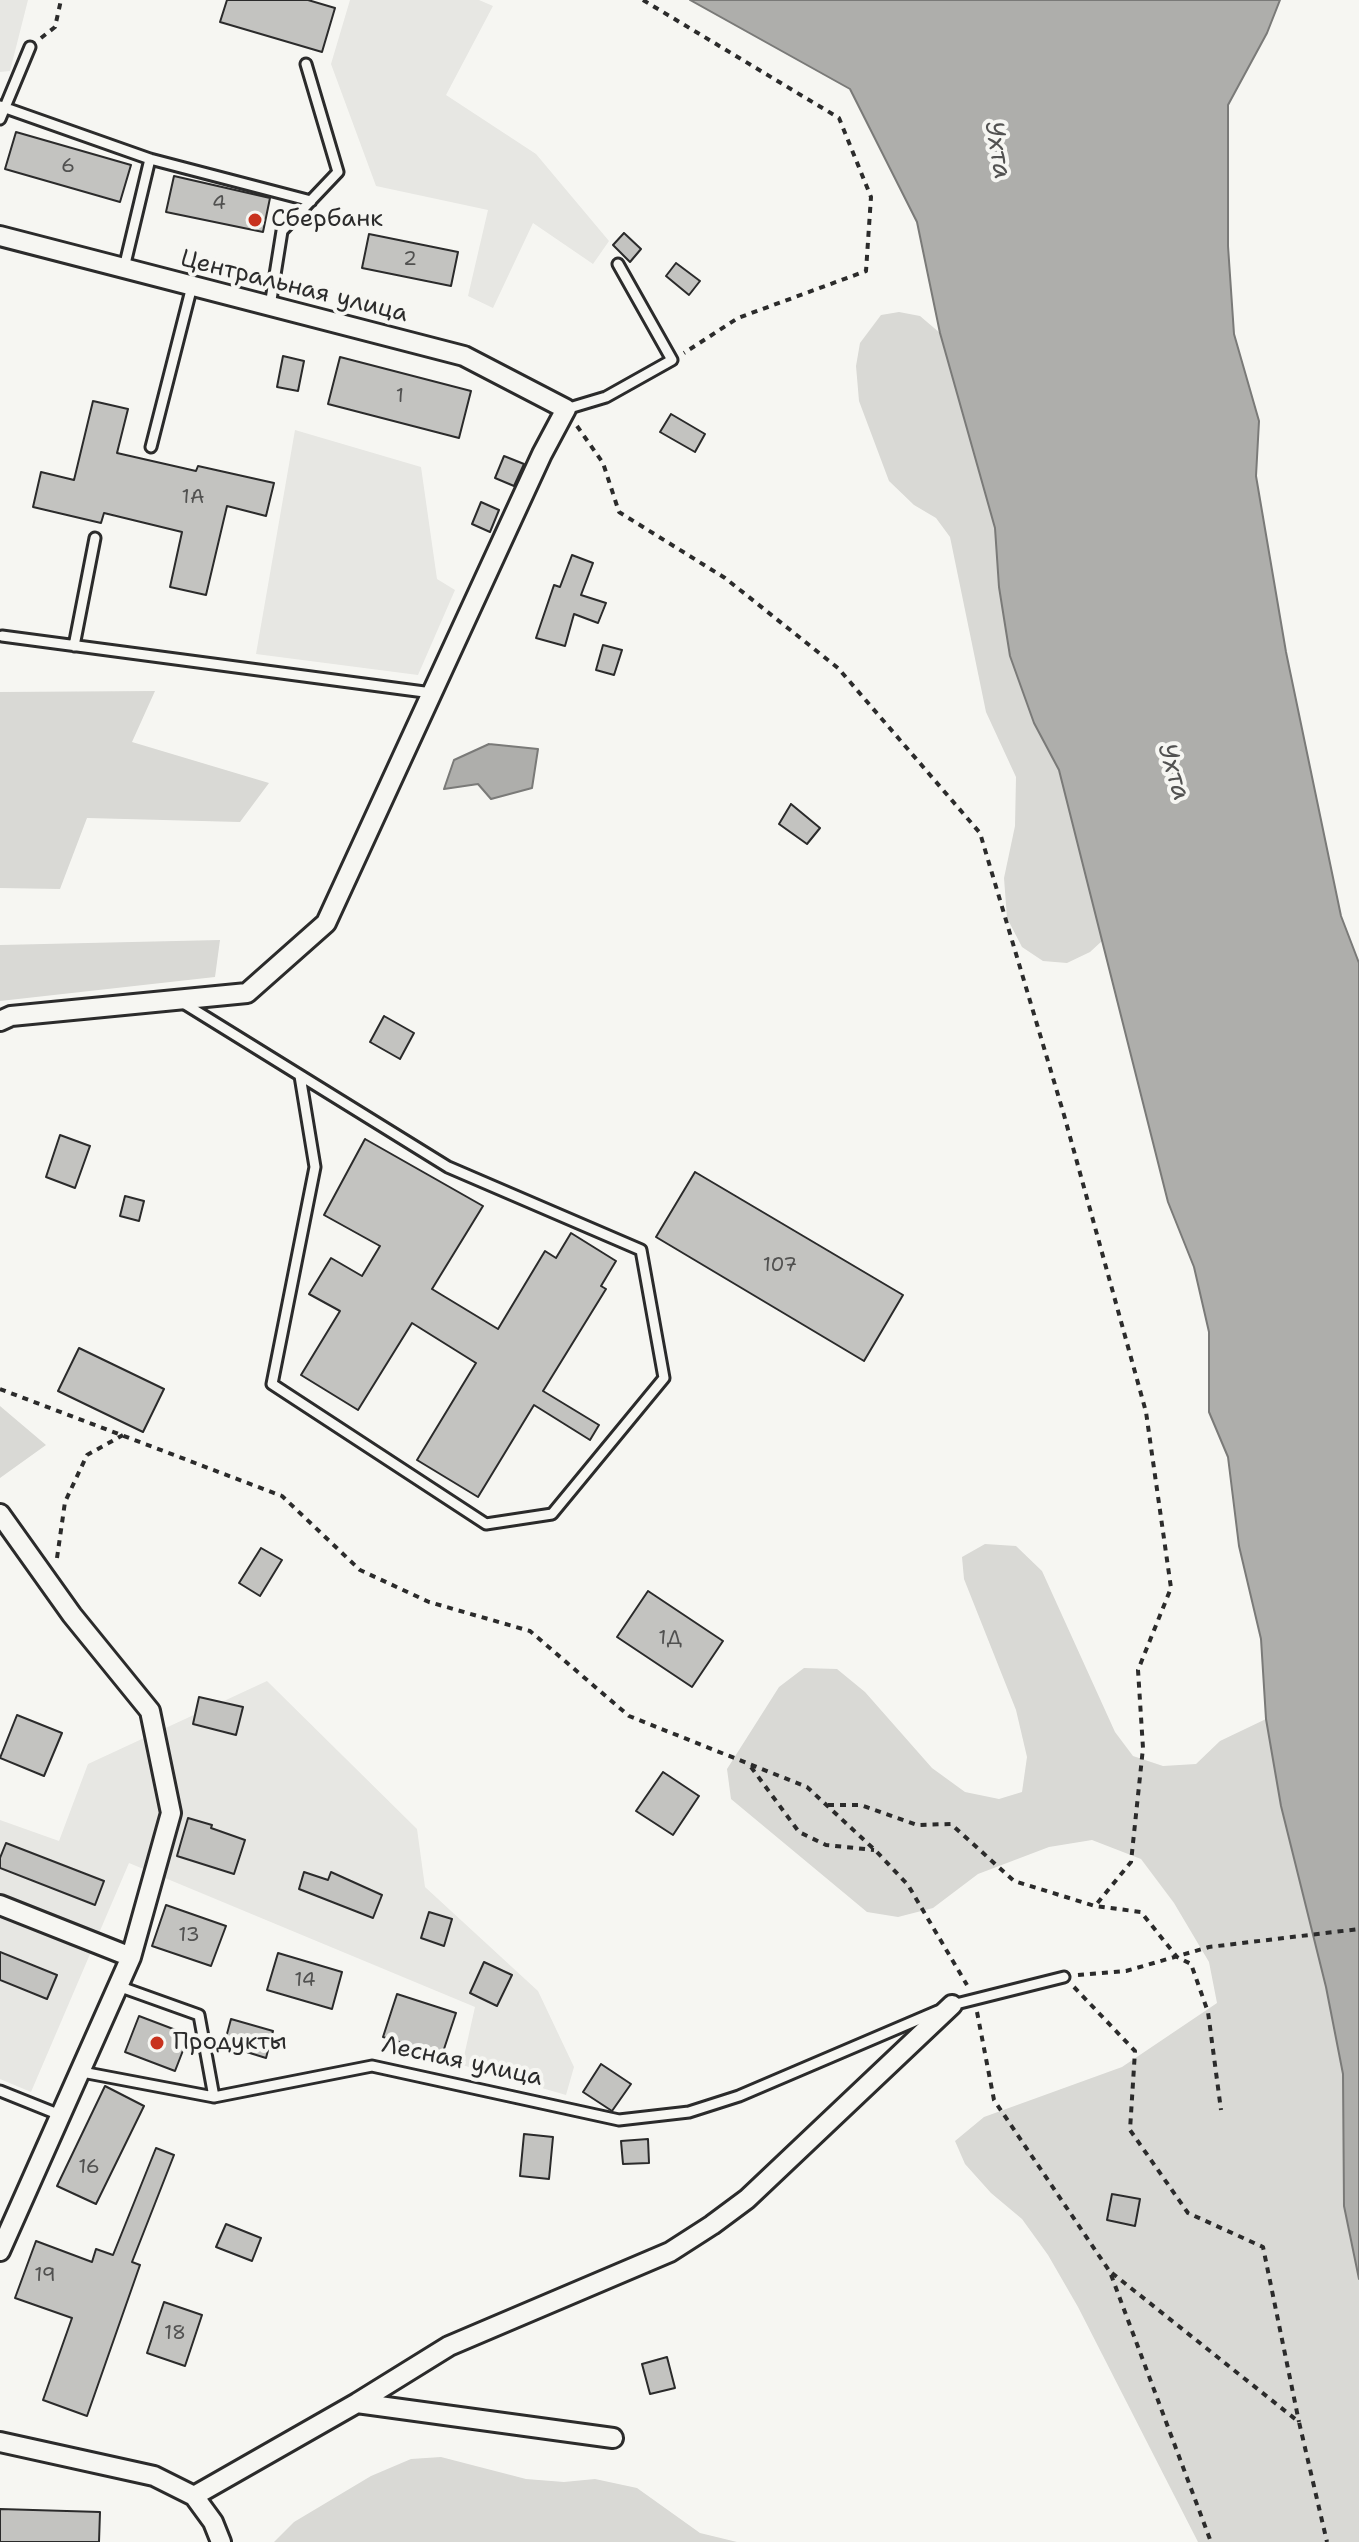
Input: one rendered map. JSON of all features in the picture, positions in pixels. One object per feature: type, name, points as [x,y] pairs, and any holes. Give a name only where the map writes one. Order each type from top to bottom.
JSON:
[{"type":"street","name":"Центральная улица","points":[[0,236],[464,356],[566,409]]},
{"type":"street","points":[[0,1021],[11,1016],[247,993],[326,923],[566,409]]},
{"type":"street","points":[[0,1514],[72,1615],[150,1711],[171,1813],[131,1957],[0,2251]]},
{"type":"street","points":[[0,1905],[131,1957]]},
{"type":"street","points":[[194,2496],[357,2403],[449,2346],[670,2252],[712,2225],[747,2199],[952,2005]]},
{"type":"street","points":[[357,2403],[613,2438]]},
{"type":"street","points":[[0,2442],[154,2476],[194,2496],[213,2522],[221,2542]]},
{"type":"lane","points":[[0,119],[2,106],[30,47]]},
{"type":"lane","points":[[270,306],[282,231],[338,172],[306,64]]},
{"type":"lane","points":[[2,106],[150,159],[311,201]]},
{"type":"lane","points":[[124,268],[150,159]]},
{"type":"lane","points":[[566,409],[606,397],[672,360],[618,264]]},
{"type":"lane","points":[[151,447],[192,286]]},
{"type":"lane","points":[[74,646],[95,538]]},
{"type":"lane","points":[[2,636],[432,693]]},
{"type":"lane","points":[[177,1000],[448,1167],[641,1250],[664,1378],[552,1514],[486,1524],[272,1384],[315,1167],[300,1076]]},
{"type":"lane","name":"Лесная улица","points":[[82,2072],[214,2097],[372,2066],[619,2120],[689,2112],[739,2096],[952,2005],[1064,1977]]},
{"type":"lane","points":[[118,1986],[199,2015],[214,2097]]},
{"type":"lane","points":[[0,2091],[60,2115]]},
{"type":"path","points":[[30,47],[55,27],[61,0]]},
{"type":"path","points":[[643,0],[839,118],[871,197],[866,271],[738,318],[672,360]]},
{"type":"path","points":[[566,409],[603,463],[619,512],[725,578],[838,668],[980,833],[1064,1115],[1146,1412],[1171,1588],[1138,1670],[1143,1748],[1131,1862],[1095,1906]]},
{"type":"path","points":[[0,1389],[282,1496],[360,1570],[429,1602],[530,1631],[629,1716],[807,1787],[828,1805],[908,1885],[974,1998],[994,2100],[1110,2272],[1211,2542]]},
{"type":"path","points":[[56,1561],[65,1502],[87,1455],[123,1435]]},
{"type":"path","points":[[750,1766],[799,1832],[826,1845],[876,1851]]},
{"type":"path","points":[[828,1805],[861,1805],[917,1825],[951,1824],[1014,1881],[1095,1906],[1141,1912],[1177,1957],[1191,1964],[1208,2012],[1221,2110]]},
{"type":"path","points":[[1064,1977],[1126,1971],[1209,1947],[1359,1929]]},
{"type":"path","points":[[1064,1977],[1135,2051],[1130,2130],[1188,2213],[1263,2247],[1327,2542]]},
{"type":"path","points":[[1110,2272],[1299,2422]]},
{"type":"shaded area","points":[[0,0],[28,0],[10,71],[0,72]]},
{"type":"shaded area","points":[[350,0],[479,0],[493,6],[446,95],[536,154],[609,241],[593,264],[533,223],[493,308],[468,296],[488,210],[376,186],[331,64]]},
{"type":"shaded area","points":[[899,312],[920,316],[940,333],[995,528],[999,587],[1034,723],[1059,770],[1102,941],[1090,952],[1067,963],[1043,961],[1022,947],[1007,918],[1004,878],[1015,826],[1016,777],[986,712],[950,537],[936,518],[914,505],[889,481],[859,401],[856,366],[860,343],[881,315]]},
{"type":"shaded area","points":[[295,430],[421,467],[437,579],[455,590],[418,675],[256,654]]},
{"type":"shaded area","points":[[155,691],[132,742],[269,783],[240,822],[87,818],[60,889],[0,888],[0,692]]},
{"type":"shaded area","points":[[220,940],[215,977],[0,1001],[0,945]]},
{"type":"shaded area","points":[[0,1406],[46,1445],[0,1478]]},
{"type":"shaded area","points":[[985,1544],[1016,1546],[1042,1571],[1115,1732],[1133,1756],[1163,1766],[1196,1764],[1220,1741],[1266,1719],[1281,1806],[1326,1987],[1343,2074],[1344,2206],[1359,2279],[1359,2542],[1198,2542],[1078,2307],[1048,2255],[1022,2219],[991,2193],[965,2164],[955,2141],[984,2117],[1122,2067],[1217,2003],[1209,1962],[1174,1903],[1141,1859],[1092,1840],[1049,1847],[978,1874],[933,1908],[898,1917],[867,1912],[731,1799],[727,1769],[779,1687],[804,1668],[837,1669],[865,1692],[932,1768],[965,1792],[999,1799],[1022,1792],[1027,1757],[1016,1710],[964,1579],[962,1557]]},
{"type":"shaded area","points":[[267,1681],[417,1829],[425,1887],[538,1991],[574,2067],[566,2095],[462,2065],[475,2007],[129,1863],[31,2092],[0,2079],[0,1820],[59,1841],[88,1764]]},
{"type":"shaded area","points":[[441,2457],[526,2479],[564,2482],[595,2479],[637,2488],[700,2533],[737,2542],[274,2542],[294,2522],[371,2476],[411,2459]]},
{"type":"water","name":"Ухта","points":[[690,0],[1280,0],[1267,33],[1228,105],[1228,246],[1234,334],[1259,421],[1256,476],[1286,652],[1341,916],[1359,963],[1359,2279],[1344,2206],[1343,2074],[1326,1987],[1281,1806],[1266,1719],[1261,1639],[1239,1546],[1228,1457],[1209,1412],[1209,1332],[1194,1267],[1168,1202],[1059,770],[1034,723],[1010,656],[999,587],[995,528],[940,333],[917,222],[850,89]]},
{"type":"water","points":[[489,744],[538,749],[532,788],[491,799],[478,784],[444,789],[454,760]]},
{"type":"building","points":[[227,0],[308,0],[335,8],[322,52],[220,22]]},
{"type":"building","points":[[16,132],[131,165],[120,202],[5,169]]},
{"type":"building","points":[[174,176],[270,198],[263,232],[166,212]]},
{"type":"building","points":[[624,233],[641,249],[630,262],[613,245]]},
{"type":"building","points":[[369,234],[458,252],[451,286],[362,268]]},
{"type":"building","points":[[676,263],[700,281],[689,295],[666,276]]},
{"type":"building","points":[[283,356],[304,361],[298,391],[277,387]]},
{"type":"building","points":[[340,357],[471,391],[459,438],[328,404]]},
{"type":"building","points":[[93,401],[128,409],[117,453],[196,471],[198,466],[274,483],[266,516],[227,506],[206,595],[170,587],[182,532],[104,513],[101,523],[33,507],[41,472],[74,480]]},
{"type":"building","points":[[671,414],[705,434],[695,452],[660,432]]},
{"type":"building","points":[[504,456],[524,464],[514,486],[495,478]]},
{"type":"building","points":[[481,502],[499,510],[490,532],[472,524]]},
{"type":"building","points":[[572,555],[593,563],[581,595],[606,603],[598,623],[574,614],[565,646],[536,638],[554,585],[560,587]]},
{"type":"building","points":[[603,645],[622,650],[614,675],[596,670]]},
{"type":"building","points":[[791,804],[820,828],[807,844],[779,824]]},
{"type":"building","points":[[384,1016],[414,1033],[400,1059],[370,1042]]},
{"type":"building","points":[[60,1135],[90,1146],[75,1188],[46,1177]]},
{"type":"building","points":[[365,1139],[483,1206],[432,1289],[498,1329],[545,1251],[556,1258],[571,1233],[616,1261],[601,1286],[606,1289],[543,1391],[599,1425],[590,1440],[534,1405],[478,1497],[417,1460],[476,1363],[412,1323],[358,1410],[301,1375],[340,1311],[309,1294],[331,1258],[362,1276],[380,1246],[324,1215]]},
{"type":"building","points":[[695,1172],[903,1295],[864,1361],[656,1237]]},
{"type":"building","points":[[125,1196],[144,1201],[139,1221],[120,1216]]},
{"type":"building","points":[[79,1348],[164,1389],[143,1432],[58,1391]]},
{"type":"building","points":[[261,1548],[282,1560],[260,1596],[239,1583]]},
{"type":"building","points":[[648,1591],[723,1641],[692,1687],[617,1637]]},
{"type":"building","points":[[199,1697],[243,1707],[236,1735],[193,1724]]},
{"type":"building","points":[[17,1715],[62,1733],[44,1776],[0,1758]]},
{"type":"building","points":[[663,1772],[699,1796],[673,1835],[636,1811]]},
{"type":"building","points":[[188,1818],[245,1840],[234,1874],[177,1856]]},
{"type":"building","points":[[6,1843],[104,1881],[95,1905],[0,1868]]},
{"type":"building","points":[[304,1872],[328,1880],[331,1872],[382,1895],[373,1918],[299,1889]]},
{"type":"building","points":[[166,1905],[226,1926],[211,1966],[152,1946]]},
{"type":"building","points":[[429,1912],[452,1919],[444,1946],[421,1938]]},
{"type":"building","points":[[0,1952],[57,1975],[47,1999],[0,1980]]},
{"type":"building","points":[[278,1953],[342,1972],[332,2009],[267,1990]]},
{"type":"building","points":[[484,1962],[512,1975],[497,2006],[470,1993]]},
{"type":"building","points":[[397,1994],[456,2013],[442,2055],[383,2037]]},
{"type":"building","name":"Продукты","points":[[139,2016],[189,2035],[175,2071],[125,2052]]},
{"type":"building","points":[[231,2019],[273,2031],[266,2058],[224,2045]]},
{"type":"building","points":[[601,2064],[631,2084],[612,2111],[583,2092]]},
{"type":"building","points":[[105,2086],[144,2106],[96,2204],[57,2186]]},
{"type":"building","points":[[524,2134],[553,2137],[549,2179],[520,2176]]},
{"type":"building","points":[[648,2139],[649,2163],[623,2164],[621,2141]]},
{"type":"building","points":[[156,2148],[174,2155],[132,2262],[140,2265],[87,2416],[43,2400],[72,2318],[15,2298],[36,2241],[92,2262],[96,2249],[113,2255]]},
{"type":"building","points":[[1112,2194],[1140,2199],[1135,2226],[1107,2220]]},
{"type":"building","points":[[226,2224],[261,2238],[252,2261],[216,2247]]},
{"type":"building","points":[[164,2302],[202,2315],[185,2366],[147,2353]]},
{"type":"building","points":[[667,2357],[675,2388],[650,2394],[642,2364]]},
{"type":"building","points":[[0,2509],[100,2512],[99,2542],[0,2542]]},
{"type":"place","name":"Сбербанк","points":[[255,220]]},
{"type":"place","name":"Продукты","points":[[157,2043]]}]
